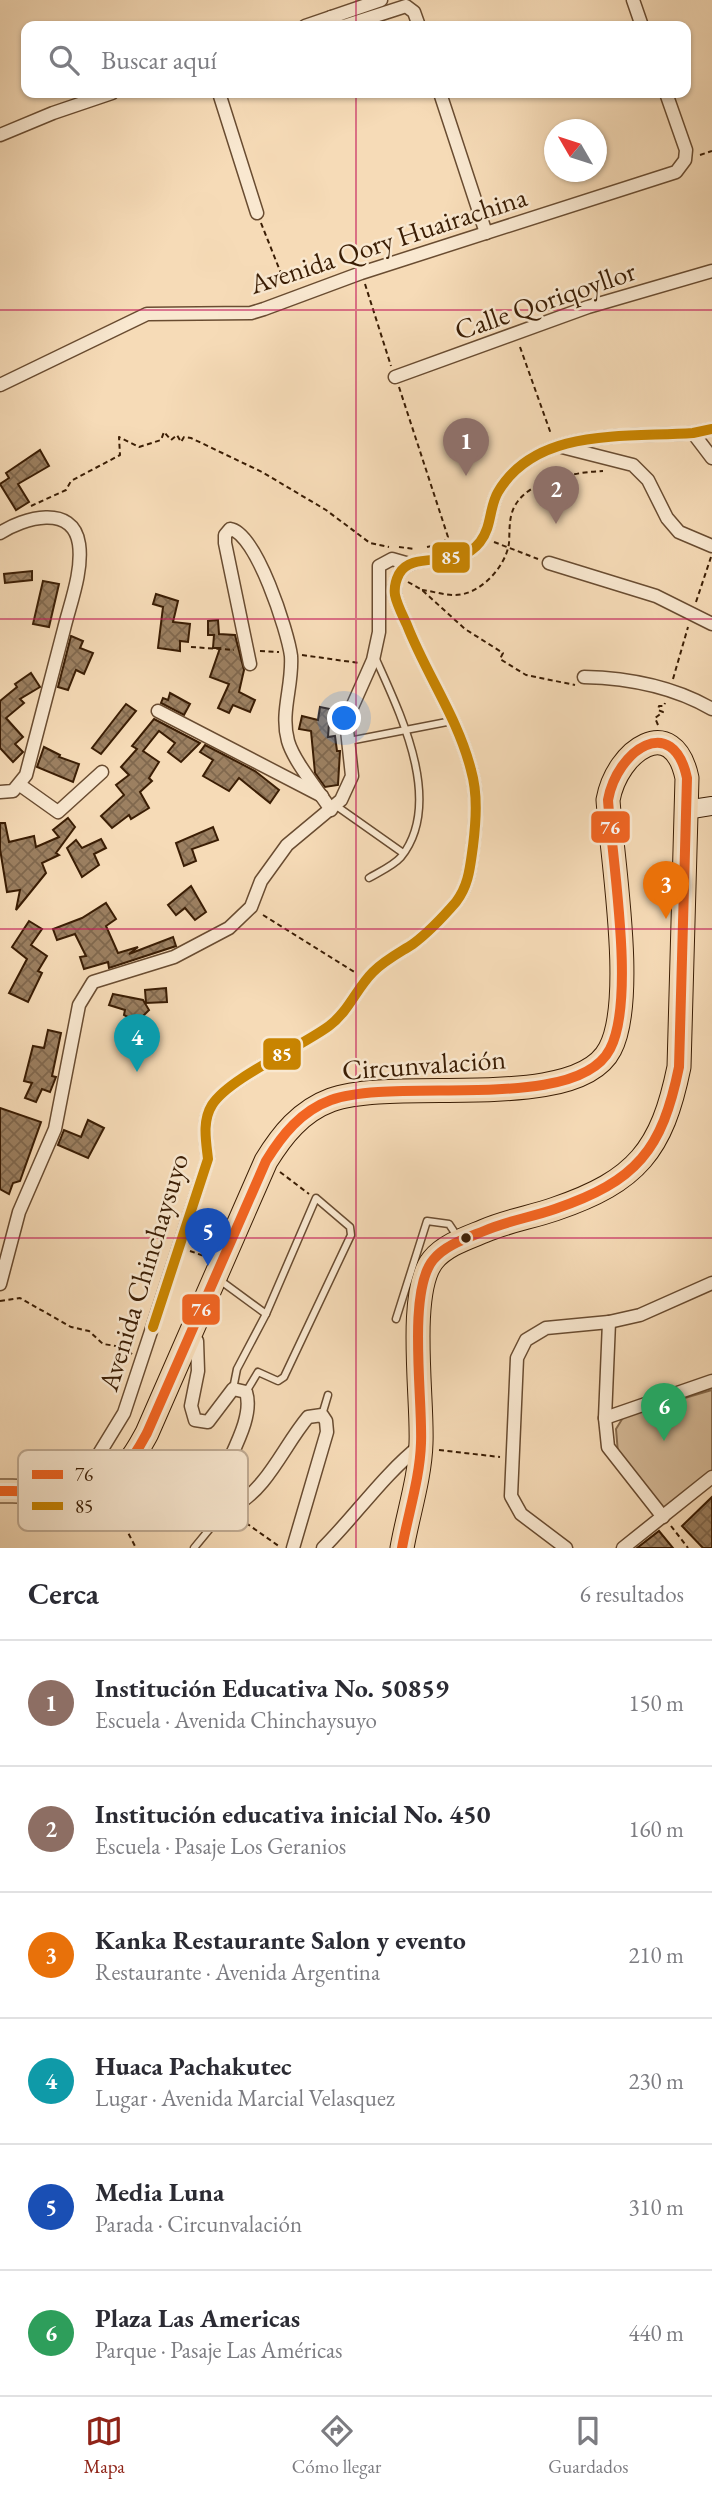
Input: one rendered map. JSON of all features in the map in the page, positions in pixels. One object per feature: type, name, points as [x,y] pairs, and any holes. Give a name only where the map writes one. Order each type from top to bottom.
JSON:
[{"type":"highway","name":"Circunvalación","points":[[137,1450],[221,1271],[266,1161],[282,1135],[297,1120],[330,1100],[376,1091],[548,1085],[577,1078],[595,1068],[610,1049],[619,1020],[621,956],[608,800],[614,775],[622,762],[641,747],[659,744],[667,747],[678,755],[685,772],[686,810]]},
{"type":"highway","points":[[402,1548],[424,1447],[419,1366],[424,1276],[434,1258],[459,1241],[496,1226],[554,1209],[598,1192],[631,1171],[655,1143],[670,1110],[679,1067],[686,810]]},
{"type":"highway","name":"Circunvalación","points":[[0,1491],[18,1491]]},
{"type":"street","points":[[319,21],[381,0]]},
{"type":"street","points":[[633,0],[640,21]]},
{"type":"street","points":[[359,21],[405,6],[414,12],[417,21]]},
{"type":"street","points":[[331,17],[334,21]]},
{"type":"street","points":[[0,135],[97,98]]},
{"type":"street","points":[[221,98],[257,213]]},
{"type":"street","points":[[442,98],[486,233]]},
{"type":"street","name":"Avenida Qory Huairachina","points":[[0,385],[147,314],[251,313],[361,273],[676,172],[685,160],[685,146],[668,98]]},
{"type":"street","name":"Calle Qoriqoyllor","points":[[395,377],[588,307],[712,271]]},
{"type":"street","points":[[0,1284],[19,1212],[55,1129],[79,1005],[88,988],[102,979],[174,957],[214,939],[251,907],[273,861],[287,845],[333,808],[349,788],[352,776],[347,741],[349,714],[374,655],[379,632],[379,566],[393,559],[406,564],[465,556],[483,539],[497,494],[505,482],[534,456],[555,446],[712,429]]},
{"type":"street","points":[[693,433],[712,458]]},
{"type":"street","points":[[555,446],[633,465],[648,480],[667,518],[679,532],[712,546]]},
{"type":"street","points":[[0,533],[16,523],[44,517],[63,521],[75,533],[80,554],[73,595],[26,775],[13,791],[0,792]]},
{"type":"street","points":[[250,664],[225,543],[225,535],[230,530],[240,533],[258,558],[290,653],[292,680],[285,705],[289,744],[322,797],[333,808]]},
{"type":"street","points":[[549,563],[656,596],[712,624]]},
{"type":"street","points":[[398,577],[406,564]]},
{"type":"street","name":"Avenida Chinchaysuyo","points":[[101,1450],[124,1413],[180,1247],[208,1159],[206,1134],[212,1105],[233,1083],[294,1050],[332,1024],[349,1008],[366,979],[386,960],[432,929],[456,902],[469,878],[476,817],[472,771],[453,721],[413,640],[395,596],[398,577]]},
{"type":"street","points":[[584,677],[605,678],[676,691],[712,709]]},
{"type":"street","points":[[158,711],[322,797]]},
{"type":"street","points":[[20,785],[58,813],[102,772]]},
{"type":"street","points":[[686,810],[712,806]]},
{"type":"street","points":[[566,1548],[514,1506],[511,1496],[517,1358],[526,1340],[546,1328],[609,1322],[640,1315],[712,1283]]},
{"type":"street","points":[[609,1322],[605,1418],[610,1452],[663,1517]]},
{"type":"street","points":[[191,1337],[197,1341],[198,1371],[191,1406],[195,1420],[208,1422],[239,1390],[249,1401],[232,1450]]},
{"type":"street","points":[[605,1418],[712,1381]]},
{"type":"street","points":[[248,1498],[276,1465],[308,1417],[322,1415],[327,1421],[327,1432],[293,1548]]},
{"type":"street","points":[[323,1548],[361,1509],[402,1460],[424,1447]]},
{"type":"street","points":[[623,1548],[712,1478]]},
{"type":"street","points":[[0,1504],[18,1498]]},
{"type":"lane","points":[[369,878],[399,859],[403,853],[415,827],[419,793],[408,730],[374,655]]},
{"type":"lane","points":[[347,741],[453,721]]},
{"type":"lane","points":[[333,808],[403,853]]},
{"type":"lane","points":[[316,1198],[350,1227],[351,1235],[284,1377],[278,1381],[258,1372],[239,1390],[237,1368],[266,1314],[316,1198]]},
{"type":"lane","points":[[397,1319],[427,1221],[431,1219],[449,1224],[459,1241]]},
{"type":"lane","points":[[221,1271],[266,1314]]},
{"type":"lane","points":[[322,1415],[328,1395]]},
{"type":"lane","points":[[194,1548],[208,1531]]},
{"type":"path","points":[[700,154],[712,151]]},
{"type":"path","points":[[257,213],[292,300]]},
{"type":"path","points":[[16,523],[20,511],[66,490],[71,481],[120,454],[119,437],[139,447],[161,440],[164,432],[171,440],[177,435],[181,442],[184,438],[191,438],[239,459],[326,510],[370,543],[389,547],[393,552],[398,547],[415,550],[442,544],[448,537],[361,273]]},
{"type":"path","points":[[515,334],[555,446]]},
{"type":"path","points":[[422,590],[455,596],[478,590],[497,568],[508,547],[510,517],[519,500],[547,482],[577,472],[604,471]]},
{"type":"path","points":[[483,539],[549,563]]},
{"type":"path","points":[[398,577],[422,590],[465,629],[503,653],[500,659],[526,675],[573,687],[584,677]]},
{"type":"path","points":[[664,727],[655,721],[656,716],[664,711],[658,710],[659,706],[669,702],[676,691]]},
{"type":"path","points":[[251,907],[366,979]]},
{"type":"path","points":[[266,1161],[316,1198]]},
{"type":"path","points":[[180,1247],[221,1271]]},
{"type":"path","points":[[0,1301],[20,1298],[71,1327],[89,1331],[103,1343],[123,1347],[141,1361]]},
{"type":"path","points":[[424,1447],[513,1459]]},
{"type":"path","points":[[663,1517],[688,1548]]},
{"type":"path","points":[[248,1524],[281,1548]]},
{"type":"path","points":[[127,1531],[136,1548]]},
{"type":"shaded area","points":[[712,1390],[712,1476],[670,1509],[658,1506],[618,1453],[616,1429],[624,1416]]},
{"type":"building","points":[[40,450],[49,466],[18,484],[29,502],[16,510],[0,484],[9,478],[6,473]]},
{"type":"building","points":[[32,571],[32,580],[5,583],[4,574]]},
{"type":"building","points":[[43,581],[59,584],[49,627],[33,624]]},
{"type":"building","points":[[156,594],[178,601],[173,622],[190,624],[188,642],[180,641],[180,651],[158,648],[163,607],[153,604]]},
{"type":"building","points":[[218,620],[219,634],[235,635],[244,670],[239,692],[255,700],[250,712],[233,705],[229,713],[218,708],[229,684],[210,677],[220,648],[213,648],[214,635],[208,635],[208,621]]},
{"type":"building","points":[[71,636],[83,641],[80,648],[93,653],[84,674],[76,670],[68,690],[58,687]]},
{"type":"building","points":[[31,673],[40,687],[20,699],[24,703],[6,718],[23,737],[15,744],[23,752],[13,762],[0,748],[0,701],[17,687],[15,684]]},
{"type":"building","points":[[170,693],[190,704],[184,715],[161,703],[163,698],[168,700]]},
{"type":"building","points":[[126,704],[136,711],[101,754],[92,748]]},
{"type":"building","points":[[320,707],[330,709],[328,737],[335,736],[337,751],[340,751],[338,785],[325,787],[315,773],[311,731],[299,729],[302,716],[318,720]]},
{"type":"building","points":[[154,719],[200,743],[181,762],[168,752],[175,743],[159,731],[143,751],[159,762],[149,778],[152,781],[140,792],[149,808],[131,819],[129,815],[112,828],[101,816],[124,795],[116,785],[129,775],[121,767],[137,749],[132,746]]},
{"type":"building","points":[[205,745],[255,771],[279,790],[270,803],[239,778],[229,791],[203,776],[213,760],[200,752]]},
{"type":"building","points":[[44,747],[60,755],[59,757],[79,764],[73,782],[37,767]]},
{"type":"building","points":[[68,818],[75,827],[56,853],[59,855],[42,863],[46,873],[16,910],[20,890],[7,892],[0,849],[0,823],[5,823],[9,842],[34,836],[36,847],[59,837],[53,830]]},
{"type":"building","points":[[213,827],[218,840],[192,849],[196,861],[184,866],[176,843]]},
{"type":"building","points":[[101,839],[106,848],[94,854],[99,865],[82,877],[67,848],[76,840],[82,848]]},
{"type":"building","points":[[191,886],[206,912],[195,920],[185,908],[176,915],[168,905]]},
{"type":"building","points":[[106,903],[116,919],[106,926],[118,953],[138,947],[129,954],[173,937],[176,946],[109,968],[108,962],[84,969],[80,957],[86,956],[75,934],[57,940],[53,929],[82,918]]},
{"type":"building","points":[[29,921],[42,929],[31,945],[47,956],[38,971],[42,973],[28,1002],[9,993],[27,959],[12,947]]},
{"type":"building","points":[[166,988],[167,1002],[146,1003],[145,990]]},
{"type":"building","points":[[113,994],[143,1000],[149,1010],[137,1022],[124,1015],[125,1010],[109,1005]]},
{"type":"building","points":[[48,1030],[61,1033],[52,1076],[56,1077],[50,1092],[42,1089],[36,1102],[25,1098],[32,1083],[24,1081],[33,1046],[44,1048]]},
{"type":"building","points":[[0,1108],[41,1122],[20,1181],[13,1183],[9,1194],[0,1189]]},
{"type":"building","points":[[88,1120],[104,1128],[88,1158],[58,1145],[64,1130],[81,1137]]},
{"type":"building","points":[[712,1497],[712,1548],[703,1548],[682,1526]]},
{"type":"building","points":[[659,1531],[673,1548],[637,1548]]},
{"type":"transit line","name":"85","points":[[153,1327],[208,1159],[206,1124],[212,1105],[233,1084],[316,1035],[336,1020],[373,972],[413,944],[441,919],[456,902],[466,882],[475,827],[476,798],[473,779],[458,732],[397,603],[395,590],[399,574],[414,563],[460,556],[471,551],[484,536],[498,492],[515,471],[536,456],[560,446],[586,440],[613,436],[693,433],[712,429]]},
{"type":"transit line","name":"76","points":[[138,1450],[266,1161],[301,1117],[331,1100],[360,1094],[482,1090],[562,1081],[591,1069],[610,1049],[618,1027],[622,964],[608,800],[613,782],[633,754],[658,743],[670,747],[680,758],[687,778],[679,1067],[664,1120],[641,1159],[607,1187],[555,1209],[502,1224],[464,1239],[444,1250],[433,1260],[425,1275],[420,1296],[420,1456],[402,1548]]},
{"type":"transit line","name":"76","points":[[0,1491],[18,1491]]},
{"type":"place","name":"Institución Educativa No. 50859","points":[[466,476]]},
{"type":"place","name":"Institución educativa inicial No. 450","points":[[556,524]]},
{"type":"place","name":"Kanka Restaurante Salon y evento","points":[[666,919]]},
{"type":"place","name":"Huaca Pachakutec","points":[[137,1072]]},
{"type":"place","name":"Media Luna","points":[[208,1266]]},
{"type":"place","name":"Plaza Las Americas","points":[[664,1441]]}]
